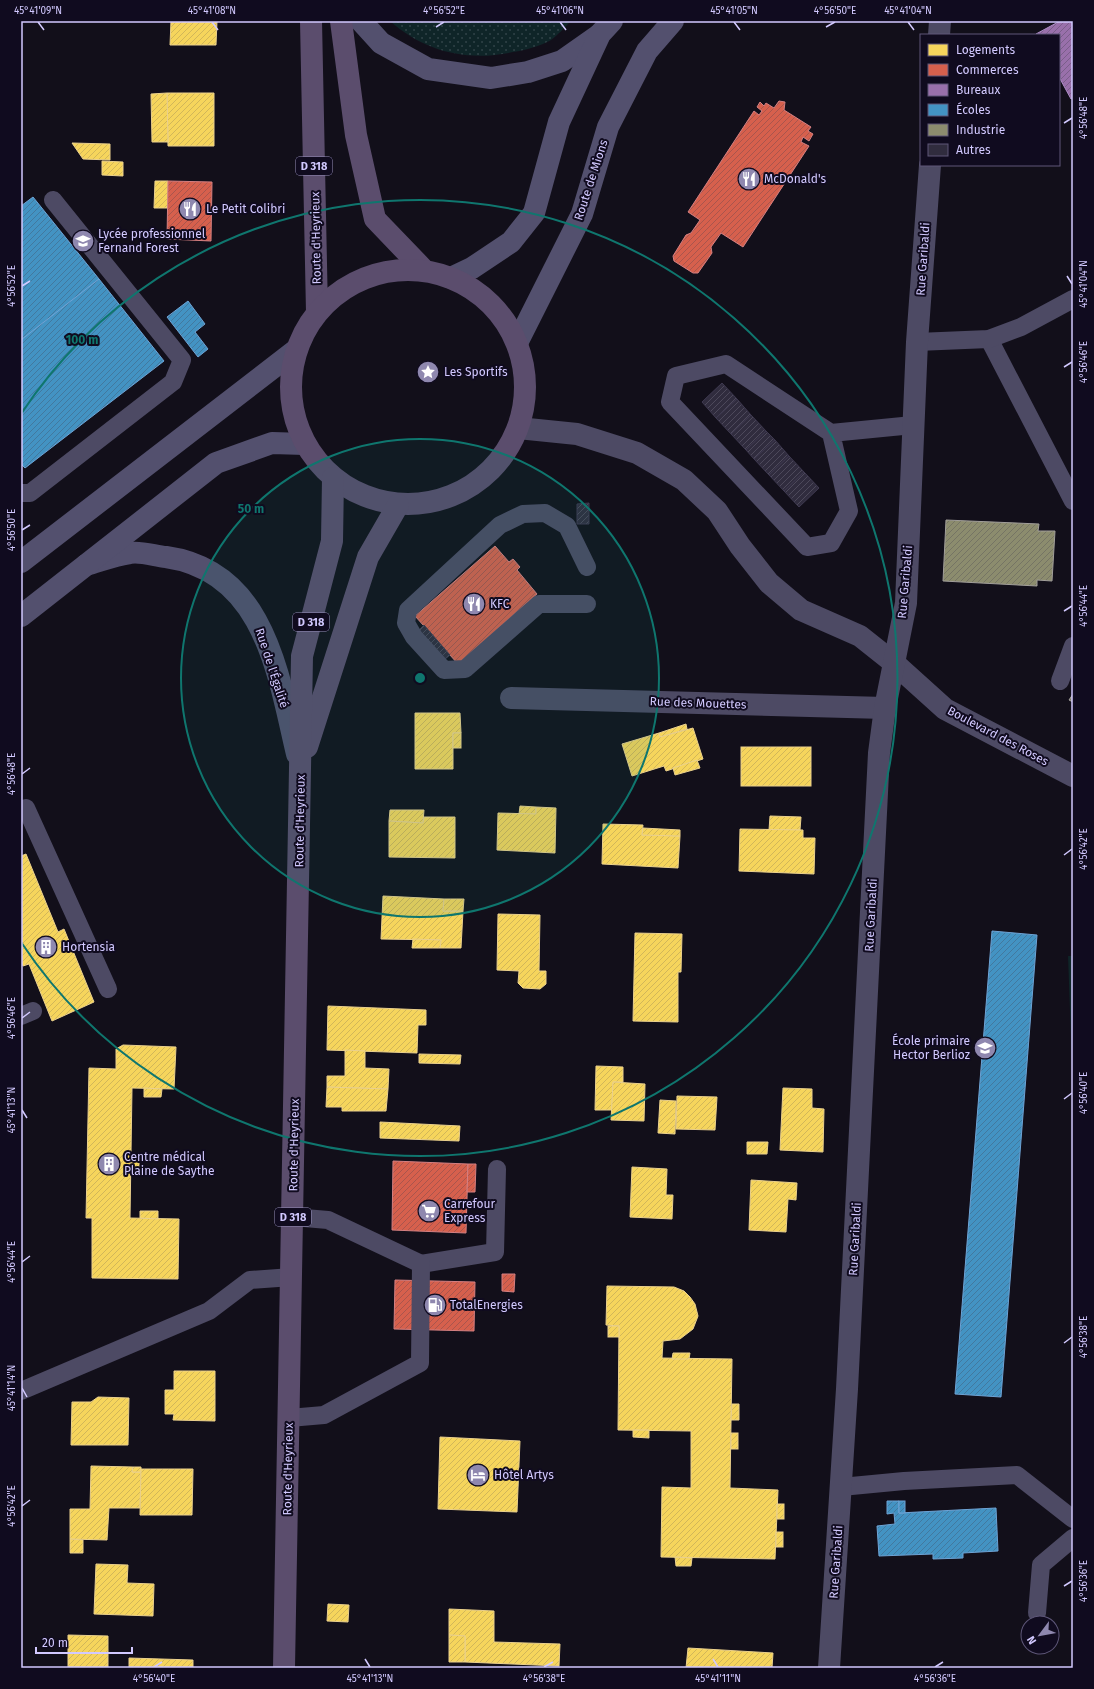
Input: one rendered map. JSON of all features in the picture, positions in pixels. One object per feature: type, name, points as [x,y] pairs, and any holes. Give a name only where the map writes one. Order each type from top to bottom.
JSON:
[{"type":"main road","name":"Route d'Heyrieux","points":[[311,21],[317,312]]},
{"type":"main road","points":[[342,21],[356,134],[375,219],[424,270]]},
{"type":"main road","points":[[394,270],[424,270],[451,278],[478,293],[501,315],[516,343],[524,371],[525,400],[518,428],[500,462],[471,487],[437,502],[398,505],[363,497],[333,478],[317,462],[304,444],[293,414],[290,382],[296,350],[304,330],[317,312],[339,291],[367,276],[394,270]]},
{"type":"main road","name":"Route d'Heyrieux","points":[[284,1668],[302,656],[332,541],[333,478]]},
{"type":"main road","name":"Route d'Heyrieux","points":[[300,767],[368,557],[398,505]]},
{"type":"street","points":[[361,21],[381,43],[428,69],[491,78],[528,72],[562,60],[606,27]]},
{"type":"street","name":"Route de Mions","points":[[516,343],[582,214],[608,127],[648,51],[673,21]]},
{"type":"street","points":[[939,34],[940,21]]},
{"type":"street","points":[[451,278],[472,268],[511,242],[534,213],[559,122],[606,27]]},
{"type":"street","name":"Rue Garibaldi","points":[[829,1668],[841,1488],[879,753],[885,708],[906,603],[917,342],[930,166]]},
{"type":"street","points":[[21,562],[296,350]]},
{"type":"street","name":"Boulevard des Roses","points":[[518,428],[585,436],[637,453],[684,480],[717,511],[740,546],[769,583],[801,610],[860,636],[894,663],[945,710],[1073,776]]},
{"type":"street","name":"Rue de l'Égalité","points":[[21,616],[216,463],[272,443],[304,444]]},
{"type":"street","name":"Rue de l'Égalité","points":[[86,564],[131,553],[186,560],[212,572],[244,599],[263,631],[277,677],[300,767]]},
{"type":"street","name":"Rue des Mouettes","points":[[511,698],[885,708]]},
{"type":"lane","points":[[21,493],[30,493],[173,382],[182,360],[53,200]]},
{"type":"lane","points":[[917,342],[989,339],[1021,327],[1073,300]]},
{"type":"lane","points":[[989,339],[1073,501]]},
{"type":"lane","points":[[831,433],[849,511],[831,543],[807,547],[670,402],[676,376],[726,364],[831,433],[913,425]]},
{"type":"lane","points":[[586,604],[539,604],[465,669],[444,670],[414,636],[406,623],[408,610],[500,525],[523,514],[545,513],[567,526],[587,567]]},
{"type":"lane","points":[[1060,681],[1073,646]]},
{"type":"lane","points":[[21,810],[26,808],[108,990]]},
{"type":"lane","points":[[293,1217],[328,1220],[421,1264],[495,1252],[497,1169]]},
{"type":"lane","points":[[289,1418],[324,1415],[420,1363],[421,1264]]},
{"type":"lane","points":[[21,1391],[209,1311],[250,1280],[292,1277]]},
{"type":"lane","points":[[841,1488],[904,1481],[1016,1475],[1073,1519]]},
{"type":"lane","points":[[1037,1613],[1041,1566],[1073,1538]]},
{"type":"green space","points":[[390,21],[571,21],[551,40],[538,46],[496,55],[480,56],[448,52],[432,47],[403,32]]},
{"type":"green space","points":[[1068,956],[1073,956],[1073,1092]]},
{"type":"building: Logements","points":[[171,21],[217,21],[216,45],[170,45]]},
{"type":"building: Logements","points":[[167,93],[214,93],[214,146],[168,146]]},
{"type":"building: Logements","points":[[167,93],[168,142],[152,142],[151,94]]},
{"type":"building: Logements","points":[[72,143],[110,144],[110,160],[83,159]]},
{"type":"building: Logements","points":[[102,161],[123,162],[123,176],[102,175]]},
{"type":"building: Logements","points":[[155,181],[168,181],[168,208],[154,208]]},
{"type":"building: Logements","points":[[415,713],[460,713],[461,733],[453,733],[453,769],[415,769]]},
{"type":"building: Logements","points":[[686,724],[687,729],[660,737],[659,733]]},
{"type":"building: Logements","points":[[693,728],[703,759],[666,771],[664,766],[632,776],[622,744],[659,733],[660,737]]},
{"type":"building: Logements","points":[[453,733],[461,733],[461,748],[453,748]]},
{"type":"building: Logements","points":[[741,747],[811,747],[811,786],[741,786]]},
{"type":"building: Logements","points":[[697,760],[700,768],[675,775],[673,768]]},
{"type":"building: Logements","points":[[520,806],[536,807],[536,814],[519,814]]},
{"type":"building: Logements","points":[[536,807],[556,808],[555,853],[497,850],[498,813],[536,814]]},
{"type":"building: Logements","points":[[390,810],[424,810],[423,823],[389,821]]},
{"type":"building: Logements","points":[[770,816],[801,817],[800,830],[769,830]]},
{"type":"building: Logements","points":[[424,817],[455,817],[455,858],[389,857],[389,821],[423,823]]},
{"type":"building: Logements","points":[[603,824],[643,825],[642,835],[680,836],[678,868],[602,864]]},
{"type":"building: Logements","points":[[643,828],[680,830],[680,836],[642,835]]},
{"type":"building: Logements","points":[[740,829],[803,830],[803,838],[815,838],[814,874],[739,871]]},
{"type":"building: Logements","name":"Hortensia","points":[[26,854],[58,932],[64,929],[94,1002],[52,1021],[29,964],[23,966],[21,962],[21,856]]},
{"type":"building: Logements","points":[[383,896],[444,899],[443,911],[463,911],[461,948],[440,948],[441,940],[381,939]]},
{"type":"building: Logements","points":[[444,899],[464,899],[463,911],[443,911]]},
{"type":"building: Logements","points":[[498,914],[540,915],[539,971],[546,971],[546,984],[540,989],[523,988],[518,983],[519,971],[497,970]]},
{"type":"building: Logements","points":[[635,933],[682,934],[681,972],[678,972],[678,1022],[633,1021]]},
{"type":"building: Logements","points":[[413,939],[441,940],[440,948],[412,948]]},
{"type":"building: Logements","points":[[328,1006],[426,1010],[426,1025],[418,1025],[417,1053],[327,1050]]},
{"type":"building: Logements","name":"Centre médical Plaine de Saythe","points":[[123,1045],[176,1047],[174,1089],[132,1088],[130,1218],[179,1219],[178,1279],[92,1278],[92,1218],[86,1218],[89,1068],[116,1069],[116,1049]]},
{"type":"building: Logements","points":[[345,1050],[365,1051],[365,1068],[389,1069],[388,1089],[327,1087],[327,1076],[345,1076]]},
{"type":"building: Logements","points":[[419,1054],[461,1055],[460,1064],[419,1063]]},
{"type":"building: Logements","points":[[596,1066],[623,1067],[623,1082],[613,1082],[612,1110],[595,1110]]},
{"type":"building: Logements","points":[[613,1082],[645,1084],[644,1121],[611,1120]]},
{"type":"building: Logements","points":[[327,1087],[388,1089],[386,1111],[342,1111],[342,1107],[326,1107]]},
{"type":"building: Logements","points":[[144,1088],[162,1089],[161,1097],[144,1097]]},
{"type":"building: Logements","points":[[783,1088],[812,1089],[812,1108],[824,1109],[823,1152],[780,1150]]},
{"type":"building: Logements","points":[[677,1096],[717,1097],[715,1130],[676,1129]]},
{"type":"building: Logements","points":[[660,1100],[676,1101],[675,1134],[658,1133]]},
{"type":"building: Logements","points":[[380,1122],[460,1126],[459,1141],[380,1138]]},
{"type":"building: Logements","points":[[747,1142],[768,1142],[767,1154],[747,1154]]},
{"type":"building: Logements","points":[[131,1156],[139,1156],[139,1172],[131,1172]]},
{"type":"building: Logements","points":[[632,1167],[667,1169],[666,1195],[673,1195],[672,1219],[630,1217]]},
{"type":"building: Logements","points":[[751,1180],[797,1183],[796,1200],[788,1199],[786,1232],[749,1230]]},
{"type":"building: Logements","points":[[140,1211],[158,1211],[158,1219],[140,1218]]},
{"type":"building: Logements","points":[[607,1286],[674,1287],[684,1291],[695,1304],[698,1316],[693,1329],[680,1339],[663,1341],[662,1358],[732,1359],[730,1488],[778,1490],[775,1559],[661,1557],[662,1487],[691,1488],[691,1431],[618,1430],[619,1326],[606,1325]]},
{"type":"building: Logements","points":[[608,1326],[619,1326],[619,1337],[608,1337]]},
{"type":"building: Logements","points":[[673,1353],[690,1353],[689,1359],[672,1359]]},
{"type":"building: Logements","points":[[174,1371],[215,1371],[215,1421],[173,1420],[174,1414],[165,1414],[165,1390],[174,1390]]},
{"type":"building: Logements","points":[[98,1397],[129,1398],[128,1445],[71,1445],[72,1402],[91,1402]]},
{"type":"building: Logements","points":[[732,1404],[739,1404],[739,1420],[731,1420]]},
{"type":"building: Logements","points":[[633,1430],[649,1430],[649,1438],[633,1437]]},
{"type":"building: Logements","points":[[731,1433],[738,1433],[738,1449],[731,1449]]},
{"type":"building: Logements","name":"Hôtel Artys","points":[[440,1437],[520,1441],[517,1512],[438,1509]]},
{"type":"building: Logements","points":[[91,1466],[133,1467],[132,1472],[141,1472],[140,1508],[109,1508],[107,1540],[70,1539],[70,1509],[90,1509]]},
{"type":"building: Logements","points":[[133,1467],[141,1467],[141,1472],[132,1472]]},
{"type":"building: Logements","points":[[141,1469],[193,1469],[192,1515],[140,1515]]},
{"type":"building: Logements","points":[[777,1504],[784,1504],[784,1519],[777,1519]]},
{"type":"building: Logements","points":[[776,1532],[783,1532],[783,1547],[776,1547]]},
{"type":"building: Logements","points":[[70,1539],[83,1540],[83,1553],[70,1553]]},
{"type":"building: Logements","points":[[675,1557],[692,1558],[691,1566],[676,1566]]},
{"type":"building: Logements","points":[[96,1564],[128,1565],[127,1583],[154,1584],[153,1616],[94,1614]]},
{"type":"building: Logements","points":[[328,1604],[349,1605],[348,1622],[327,1621]]},
{"type":"building: Logements","points":[[449,1609],[494,1611],[494,1642],[560,1644],[559,1666],[465,1662],[465,1636],[449,1635]]},
{"type":"building: Logements","points":[[68,1635],[108,1636],[108,1668],[68,1668]]},
{"type":"building: Logements","points":[[449,1635],[465,1636],[465,1662],[449,1662]]},
{"type":"building: Logements","points":[[688,1648],[773,1653],[772,1668],[686,1668]]},
{"type":"building: Logements","points":[[129,1658],[193,1660],[193,1668],[129,1668]]},
{"type":"building: Commerces","name":"McDonald's","points":[[779,101],[785,102],[784,110],[811,127],[808,131],[813,134],[809,141],[803,137],[801,142],[809,146],[743,247],[721,233],[711,247],[712,253],[698,273],[693,273],[674,261],[673,256],[686,235],[691,233],[700,220],[688,212],[754,111],[759,115],[762,111],[757,107],[760,102],[764,106],[766,103],[774,108]]},
{"type":"building: Commerces","points":[[168,181],[212,182],[211,241],[167,239]]},
{"type":"building: Commerces","points":[[495,546],[509,562],[513,559],[520,567],[517,570],[537,594],[458,664],[415,616]]},
{"type":"building: Commerces","name":"Carrefour Express","points":[[393,1161],[468,1164],[466,1233],[392,1230]]},
{"type":"building: Commerces","points":[[468,1164],[476,1164],[475,1192],[467,1192]]},
{"type":"building: Commerces","points":[[502,1274],[515,1274],[514,1292],[502,1291]]},
{"type":"building: Commerces","name":"TotalEnergies","points":[[395,1280],[475,1282],[474,1331],[394,1329]]},
{"type":"building: Bureaux","points":[[1060,21],[1073,21],[1073,98],[1071,99],[1060,79],[1060,34],[1036,34]]},
{"type":"building: Écoles","points":[[33,197],[99,279],[21,340],[21,206]]},
{"type":"building: Écoles","points":[[99,279],[164,361],[25,468],[21,464],[21,340]]},
{"type":"building: Écoles","points":[[188,301],[205,324],[195,332],[208,349],[198,357],[167,317]]},
{"type":"building: Écoles","points":[[992,931],[1037,935],[1001,1397],[955,1394]]},
{"type":"building: Écoles","points":[[887,1501],[899,1501],[899,1513],[996,1508],[998,1551],[963,1553],[963,1558],[933,1559],[933,1554],[879,1556],[877,1526],[895,1524],[894,1513],[887,1514]]},
{"type":"building: Écoles","points":[[899,1501],[905,1501],[905,1513],[899,1513]]},
{"type":"building: Industrie","points":[[946,520],[1039,524],[1038,531],[1055,531],[1052,581],[1037,580],[1037,586],[943,581]]},
{"type":"building: Industrie","points":[[1073,694],[1073,702],[1069,700]]},
{"type":"building: Autres","points":[[722,383],[737,399],[716,418],[702,402]]},
{"type":"building: Autres","points":[[737,399],[751,415],[731,434],[716,418]]},
{"type":"building: Autres","points":[[751,415],[766,431],[746,450],[731,434]]},
{"type":"building: Autres","points":[[766,431],[775,440],[754,459],[746,450]]},
{"type":"building: Autres","points":[[775,440],[789,456],[769,475],[754,459]]},
{"type":"building: Autres","points":[[789,456],[804,472],[784,491],[769,475]]},
{"type":"building: Autres","points":[[804,472],[819,488],[799,507],[784,491]]},
{"type":"building: Autres","points":[[589,503],[589,524],[577,524],[577,504]]},
{"type":"building: Autres","points":[[424,625],[450,655],[444,660],[418,631]]},
{"type":"place","name":"McDonald's","points":[[749,179]]},
{"type":"place","name":"Le Petit Colibri","points":[[190,209]]},
{"type":"place","name":"Lycée professionnel Fernand Forest","points":[[83,241]]},
{"type":"place","name":"Les Sportifs","points":[[428,372]]},
{"type":"place","name":"KFC","points":[[474,604]]},
{"type":"place","name":"Hortensia","points":[[46,947]]},
{"type":"place","name":"École primaire Hector Berlioz","points":[[985,1048]]},
{"type":"place","name":"Centre médical Plaine de Saythe","points":[[109,1164]]},
{"type":"place","name":"Carrefour Express","points":[[429,1211]]},
{"type":"place","name":"TotalEnergies","points":[[435,1305]]},
{"type":"place","name":"Hôtel Artys","points":[[478,1475]]}]
